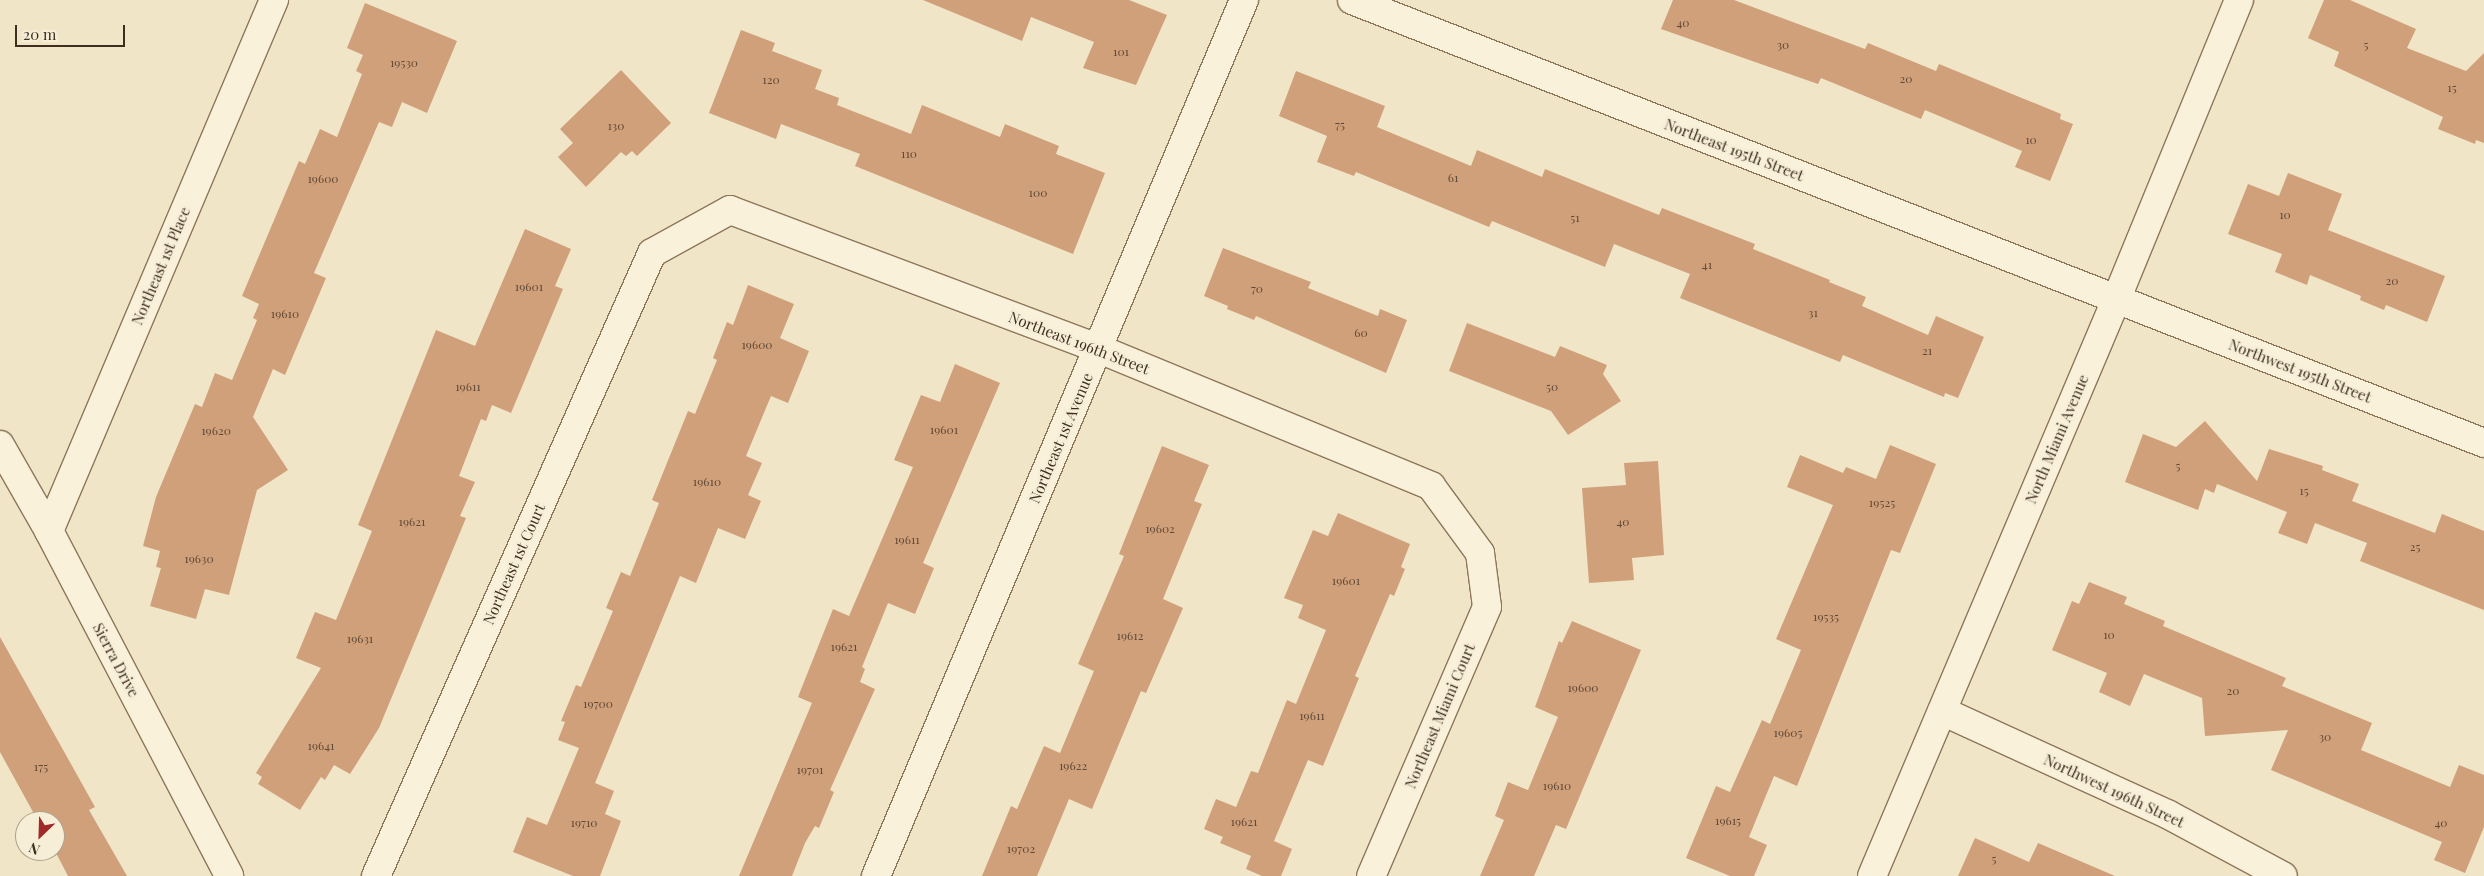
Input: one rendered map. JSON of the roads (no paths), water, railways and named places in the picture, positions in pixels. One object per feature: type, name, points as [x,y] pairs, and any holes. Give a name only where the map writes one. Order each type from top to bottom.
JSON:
[{"type":"street","name":"Northeast 1st Place","points":[[49,531],[274,0]]},
{"type":"street","name":"Northeast 1st Avenue","points":[[876,876],[1244,0]]},
{"type":"street","name":"Northeast 195th Street","points":[[1352,0],[2116,300]]},
{"type":"street","name":"North Miami Avenue","points":[[1872,876],[2116,300],[2239,0]]},
{"type":"street","name":"Northeast 196th Street","points":[[652,252],[730,210],[1099,349],[1431,486],[1480,553]]},
{"type":"street","name":"Northeast 1st Court","points":[[376,876],[652,252]]},
{"type":"street","name":"Northwest 195th Street","points":[[2116,300],[2484,443]]},
{"type":"street","name":"Sierra Drive","points":[[0,445],[49,531],[229,876]]},
{"type":"street","name":"Northeast Miami Court","points":[[1371,876],[1487,606],[1480,553]]},
{"type":"street","name":"Northwest 196th Street","points":[[1942,711],[2169,815],[2283,876]]}]
